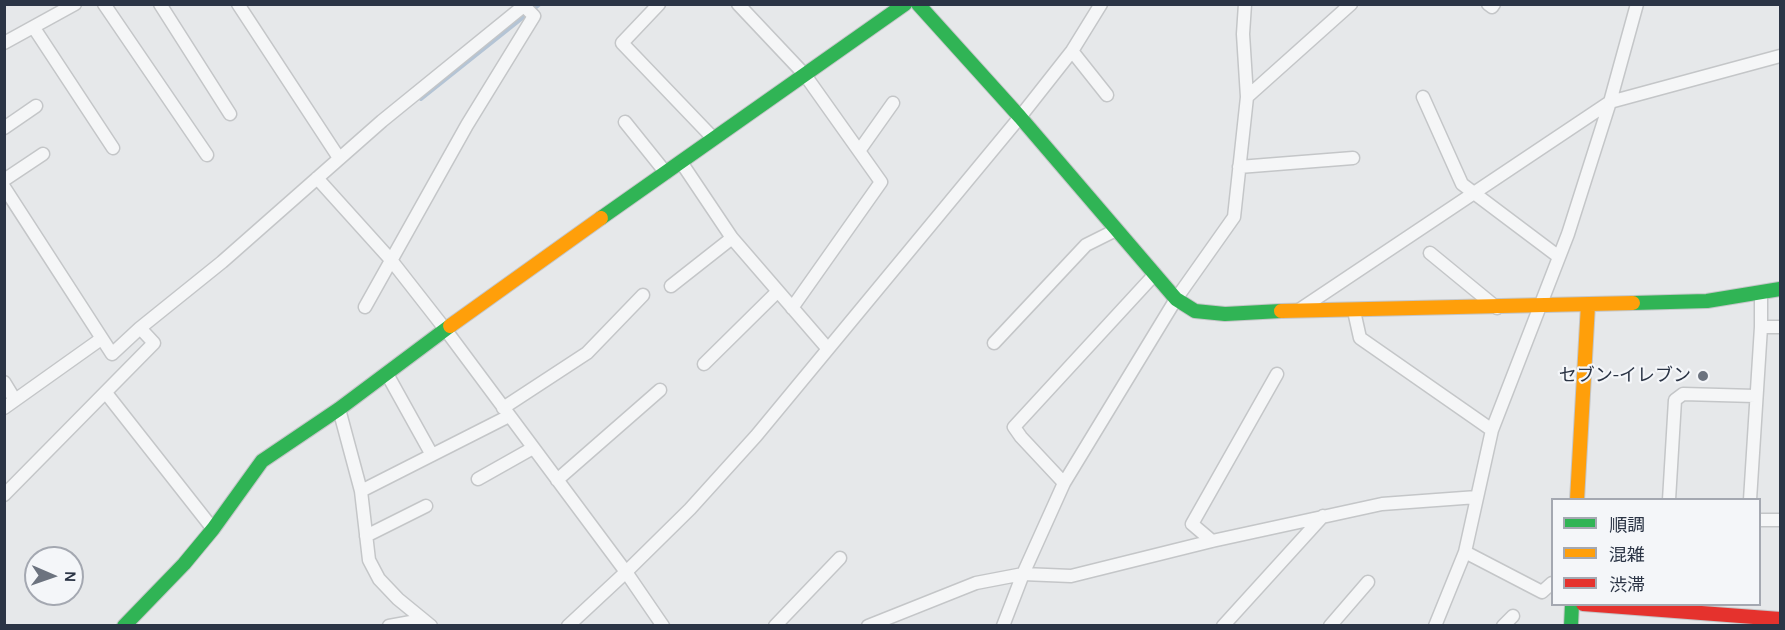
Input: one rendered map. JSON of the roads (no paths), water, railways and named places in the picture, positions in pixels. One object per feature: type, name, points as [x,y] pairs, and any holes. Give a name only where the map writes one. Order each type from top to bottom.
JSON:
[{"type":"street","points":[[4,43],[75,4]]},
{"type":"street","points":[[104,4],[207,155]]},
{"type":"street","points":[[160,4],[230,114]]},
{"type":"street","points":[[238,4],[339,158]]},
{"type":"street","points":[[659,4],[622,44],[713,138]]},
{"type":"street","points":[[738,4],[805,75],[880,182],[792,308]]},
{"type":"street","points":[[124,626],[184,564],[213,529],[262,461],[387,374],[445,329],[713,138],[905,4]]},
{"type":"street","points":[[918,4],[1020,117],[1176,299],[1196,311],[1225,314],[1298,310],[1541,307],[1707,301],[1780,290]]},
{"type":"street","points":[[568,626],[690,509],[749,444],[1020,117],[1072,51],[1101,4]]},
{"type":"street","points":[[1003,626],[1023,574],[1064,483],[1176,299],[1234,217],[1247,97],[1243,34],[1245,4]]},
{"type":"street","points":[[1247,97],[1351,4]]},
{"type":"street","points":[[1488,4],[1492,7],[1494,4]]},
{"type":"street","points":[[1435,626],[1465,552],[1492,430],[1559,256],[1610,102],[1637,4]]},
{"type":"street","points":[[4,187],[112,354],[140,328],[222,262],[339,158],[525,5],[534,16],[467,125],[365,308]]},
{"type":"street","points":[[34,28],[113,148]]},
{"type":"street","points":[[1072,51],[1107,95]]},
{"type":"street","points":[[1298,310],[1610,102],[1780,56]]},
{"type":"street","points":[[1424,97],[1462,184],[1559,256]]},
{"type":"street","points":[[859,151],[892,103]]},
{"type":"street","points":[[4,128],[36,106]]},
{"type":"street","points":[[625,122],[666,173]]},
{"type":"street","points":[[4,180],[43,154]]},
{"type":"street","points":[[1239,167],[1353,158]]},
{"type":"street","points":[[681,162],[732,238],[828,349]]},
{"type":"street","points":[[318,178],[391,260],[445,329],[626,572],[663,626]]},
{"type":"street","points":[[994,343],[1086,245],[1116,230]]},
{"type":"street","points":[[671,286],[732,238]]},
{"type":"street","points":[[1430,253],[1497,308]]},
{"type":"street","points":[[1064,483],[1020,437],[1014,427],[1155,274]]},
{"type":"street","points":[[704,364],[777,291]]},
{"type":"street","points":[[1750,498],[1761,327],[1761,293]]},
{"type":"street","points":[[361,491],[432,455],[506,412],[587,353],[643,295]]},
{"type":"street","points":[[1577,498],[1588,305]]},
{"type":"street","points":[[1354,311],[1360,338],[1492,430]]},
{"type":"street","points":[[1761,327],[1780,327]]},
{"type":"street","points":[[4,495],[154,343],[140,328]]},
{"type":"street","points":[[4,408],[101,339]]},
{"type":"street","points":[[387,374],[432,455]]},
{"type":"street","points":[[1212,541],[1192,524],[1277,374]]},
{"type":"street","points":[[4,382],[15,400]]},
{"type":"street","points":[[557,480],[660,390]]},
{"type":"street","points":[[106,393],[213,529]]},
{"type":"street","points":[[1669,498],[1675,400],[1683,394],[1755,396]]},
{"type":"street","points":[[339,408],[361,491],[369,560],[379,579],[398,599],[427,622]]},
{"type":"street","points":[[478,478],[533,448]]},
{"type":"street","points":[[868,626],[976,583],[1023,574],[1071,576],[1212,541],[1383,504],[1477,497]]},
{"type":"street","points":[[366,536],[426,506]]},
{"type":"street","points":[[1223,626],[1323,516]]},
{"type":"street","points":[[1761,520],[1780,520]]},
{"type":"street","points":[[1465,552],[1542,592],[1551,584]]},
{"type":"street","points":[[775,626],[840,558]]},
{"type":"street","points":[[1330,626],[1368,582]]},
{"type":"street","points":[[1571,626],[1572,606]]},
{"type":"street","points":[[1596,606],[1682,619],[1745,610],[1780,619]]},
{"type":"street","points":[[1503,626],[1513,616]]},
{"type":"street","points":[[389,626],[427,622]]},
{"type":"waterway","points":[[421,99],[540,4]]},
{"type":"place","name":"セブン-イレブン","points":[[1703,376]]}]
